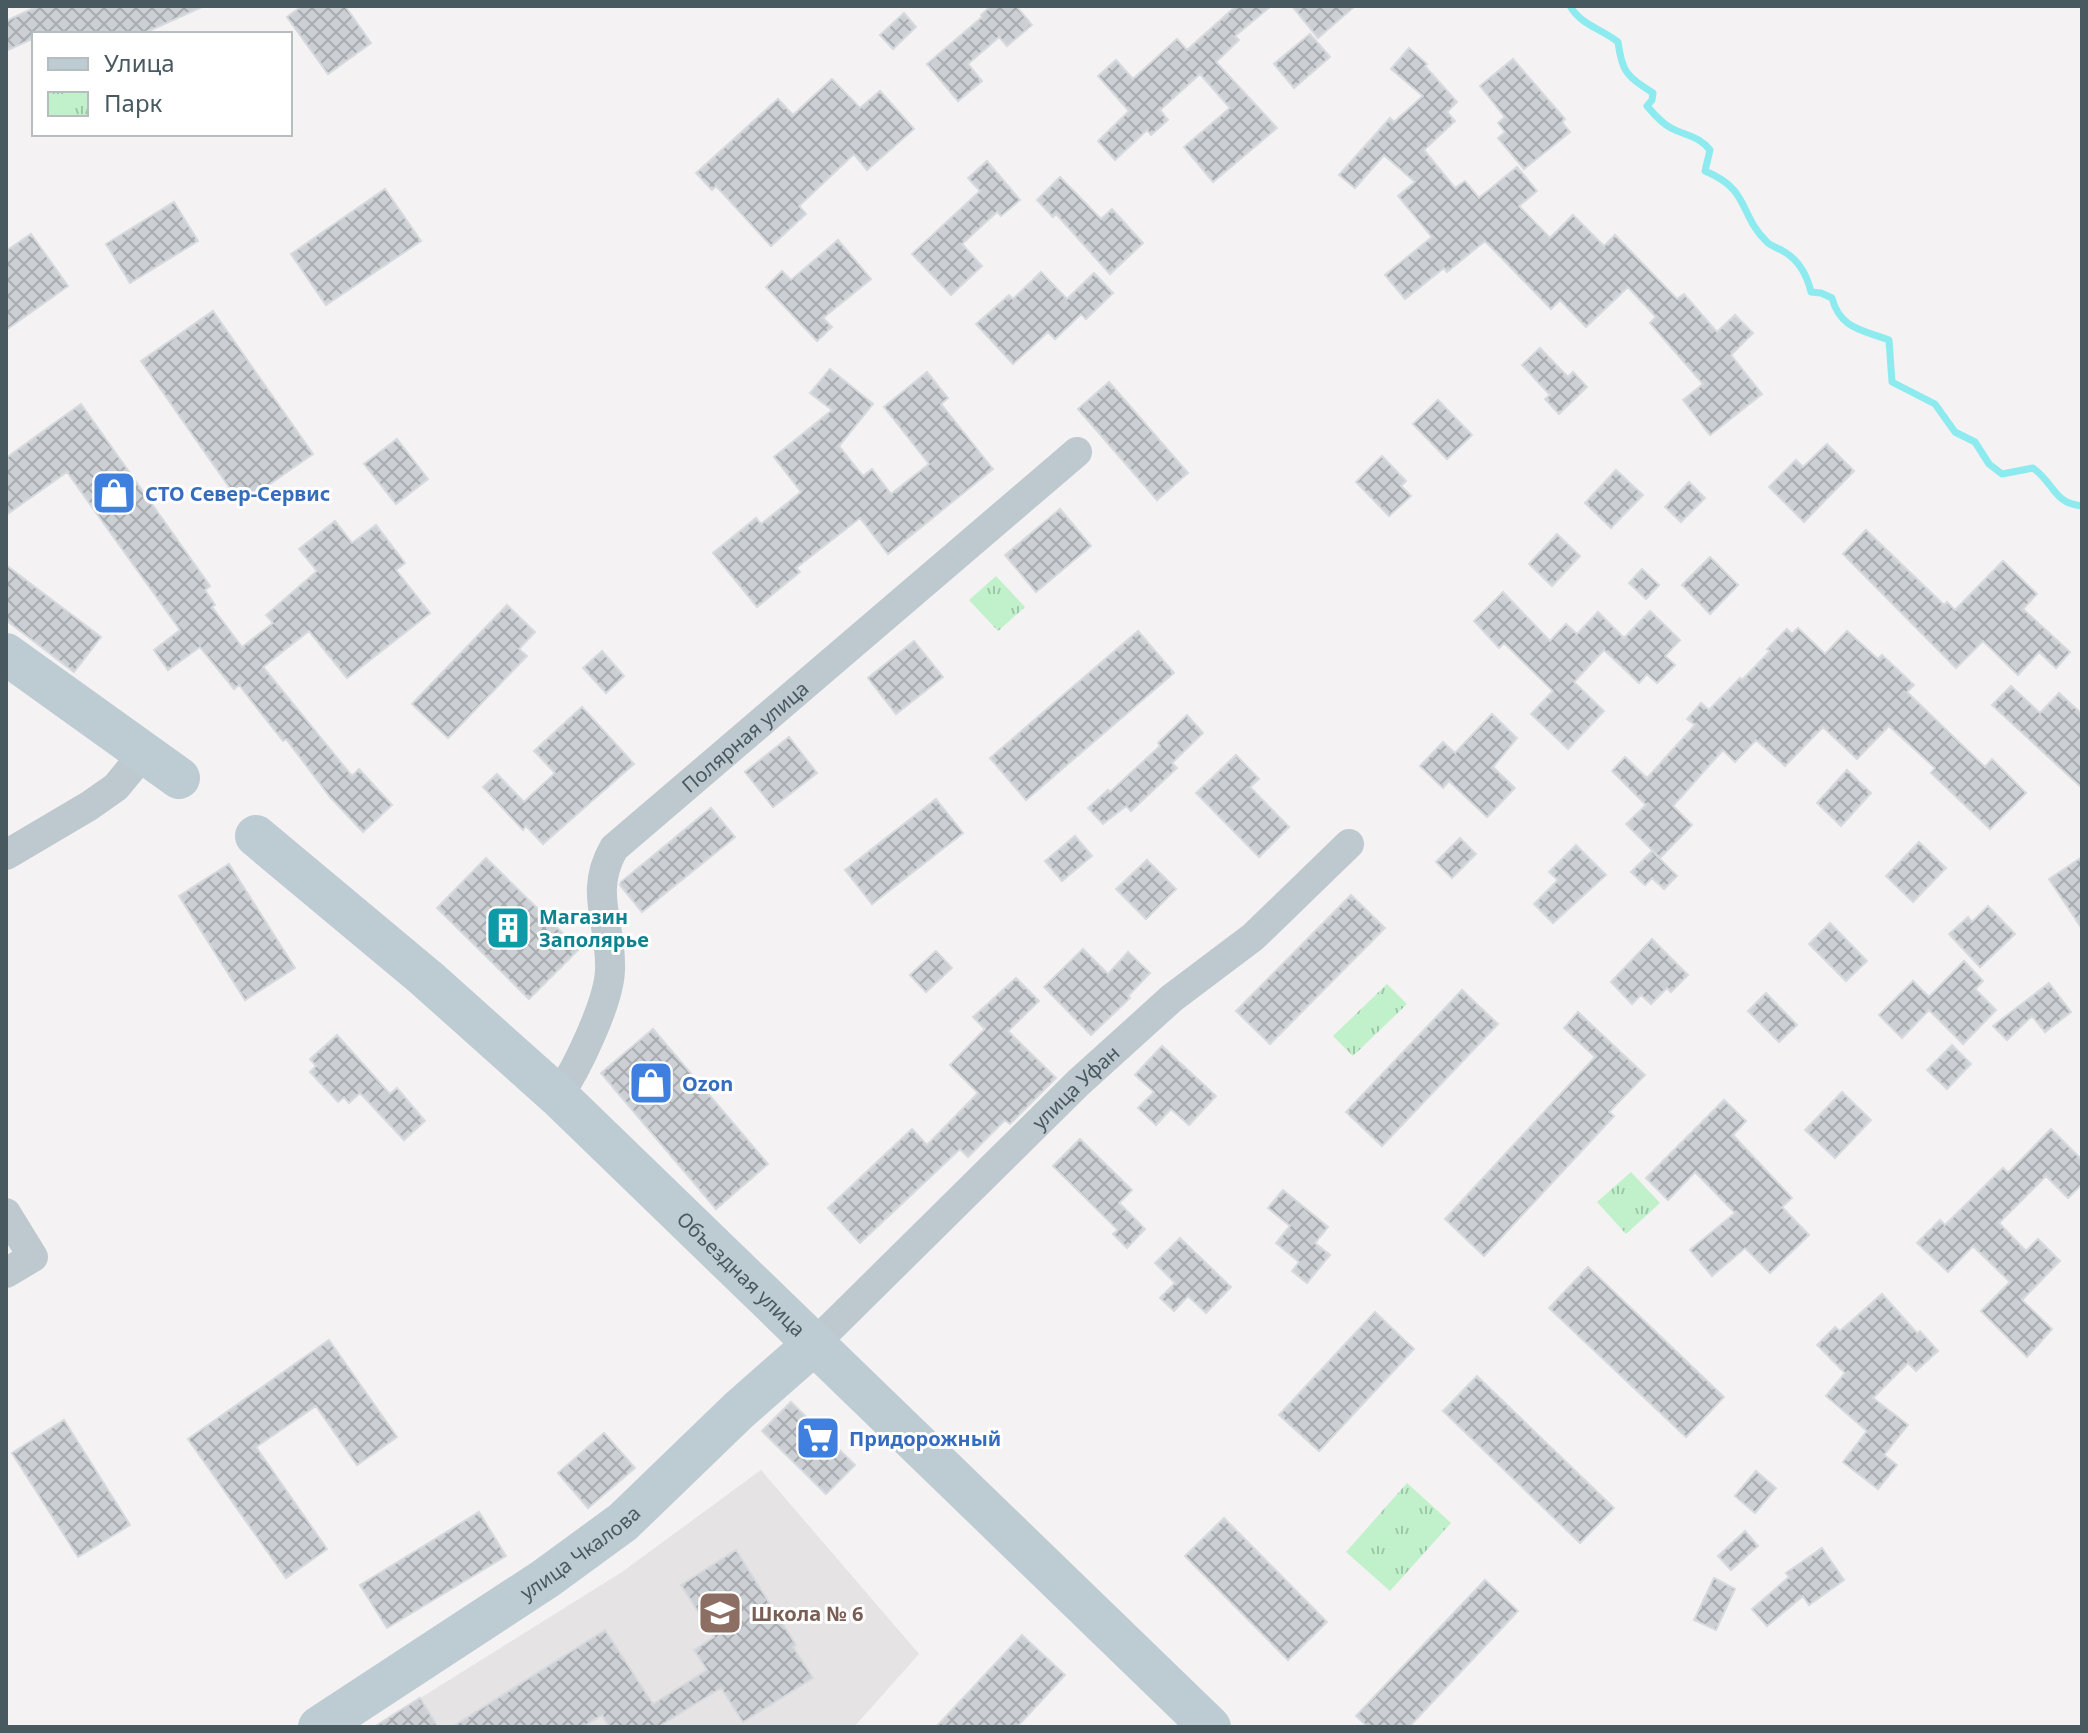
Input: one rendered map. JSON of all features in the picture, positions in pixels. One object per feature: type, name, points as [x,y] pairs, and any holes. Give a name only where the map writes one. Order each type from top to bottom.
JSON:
[{"type":"main road","points":[[6,654],[179,778]]},
{"type":"main road","name":"Объездная улица","points":[[256,836],[460,1008],[558,1096],[1210,1727]]},
{"type":"main road","name":"улица Чкалова","points":[[319,1727],[545,1579],[612,1531],[739,1410],[813,1345]]},
{"type":"street","name":"Полярная улица","points":[[558,1096],[580,1061],[610,974],[600,886],[604,865],[614,848],[1077,452]]},
{"type":"street","points":[[6,855],[116,787],[144,753]]},
{"type":"street","name":"улица Уфан","points":[[813,1345],[1078,1083],[1172,998],[1253,937],[1349,844]]},
{"type":"street","points":[[6,1213],[33,1257],[6,1273]]},
{"type":"shaded area","name":"Школа № 6","points":[[761,1470],[919,1654],[854,1727],[374,1727],[622,1572]]},
{"type":"green space","points":[[996,576],[1025,607],[998,631],[969,600]]},
{"type":"green space","points":[[1387,984],[1407,1004],[1353,1056],[1333,1036]]},
{"type":"green space","points":[[1631,1172],[1660,1203],[1626,1234],[1597,1202]]},
{"type":"green space","points":[[1407,1483],[1451,1523],[1390,1591],[1346,1552]]},
{"type":"building","points":[[38,6],[204,6],[146,32],[32,32],[32,39],[6,51],[6,21]]},
{"type":"building","points":[[302,6],[345,6],[371,43],[328,74],[287,17]]},
{"type":"building","points":[[991,6],[1016,6],[1032,25],[1007,46],[999,37],[968,64],[982,81],[958,101],[927,64]]},
{"type":"building","points":[[1236,6],[1271,6],[1235,36],[1239,40],[1216,62],[1277,128],[1213,182],[1184,147],[1230,108],[1200,74],[1160,110],[1168,120],[1151,135],[1147,130],[1115,160],[1098,141],[1129,111],[1098,76],[1116,60],[1133,79],[1177,39],[1187,50]]},
{"type":"building","points":[[1292,6],[1355,6],[1318,38]]},
{"type":"building","points":[[904,13],[916,27],[893,49],[880,35]]},
{"type":"building","points":[[1310,34],[1330,57],[1294,88],[1274,64]]},
{"type":"building","points":[[1409,48],[1427,64],[1425,66],[1457,102],[1447,112],[1455,121],[1424,150],[1455,188],[1465,181],[1479,198],[1517,167],[1537,191],[1519,206],[1550,238],[1573,215],[1604,246],[1615,235],[1677,299],[1684,294],[1717,332],[1735,315],[1753,333],[1731,355],[1762,394],[1710,435],[1683,400],[1703,384],[1650,323],[1656,317],[1628,287],[1586,327],[1560,300],[1551,309],[1485,241],[1447,272],[1444,268],[1405,299],[1385,275],[1432,237],[1398,196],[1415,182],[1384,155],[1355,188],[1339,175],[1390,118],[1394,122],[1423,96],[1391,69]]},
{"type":"building","points":[[1513,59],[1565,119],[1562,122],[1570,132],[1524,169],[1498,138],[1505,132],[1498,123],[1505,117],[1480,86]]},
{"type":"building","points":[[832,79],[860,108],[880,91],[914,129],[867,170],[854,154],[799,206],[806,214],[771,246],[716,186],[712,190],[696,173],[778,99],[793,115]]},
{"type":"building","points":[[987,161],[1020,200],[1001,216],[997,212],[962,244],[982,266],[951,295],[912,254],[980,191],[968,178]]},
{"type":"building","points":[[1060,177],[1101,219],[1112,209],[1143,243],[1110,274],[1056,214],[1053,217],[1037,200]]},
{"type":"building","points":[[385,189],[421,241],[326,305],[291,254]]},
{"type":"building","points":[[174,202],[198,241],[130,283],[106,244]]},
{"type":"building","points":[[31,234],[68,286],[6,330],[6,251]]},
{"type":"building","points":[[838,240],[871,279],[823,318],[832,327],[817,341],[766,287],[782,271],[791,280]]},
{"type":"building","points":[[1041,272],[1067,299],[1094,273],[1113,293],[1086,319],[1081,314],[1055,339],[1048,332],[1013,364],[976,324],[1009,295],[1013,299]]},
{"type":"building","points":[[213,311],[313,454],[241,504],[141,361]]},
{"type":"building","points":[[1540,348],[1568,377],[1573,372],[1587,387],[1559,414],[1545,399],[1550,395],[1522,365]]},
{"type":"building","points":[[830,369],[873,404],[839,446],[863,476],[872,469],[891,494],[929,464],[884,407],[927,372],[948,398],[941,404],[993,469],[888,554],[860,518],[796,568],[800,572],[757,607],[713,553],[756,518],[761,524],[801,492],[774,457],[832,410],[810,393]]},
{"type":"building","points":[[1109,382],[1188,473],[1157,500],[1078,409]]},
{"type":"building","points":[[1438,400],[1472,435],[1447,459],[1413,424]]},
{"type":"building","points":[[81,404],[210,586],[205,590],[215,605],[212,607],[242,647],[273,623],[266,615],[317,571],[299,549],[335,521],[352,543],[376,525],[405,563],[396,570],[430,613],[347,678],[309,631],[263,667],[352,776],[359,769],[392,805],[363,832],[330,797],[286,739],[283,741],[239,685],[234,689],[200,647],[168,670],[154,650],[180,630],[67,472],[6,515],[6,458]]},
{"type":"building","points":[[397,439],[428,479],[396,504],[364,464]]},
{"type":"building","points":[[1827,444],[1854,471],[1804,522],[1769,487],[1796,460],[1803,467]]},
{"type":"building","points":[[1382,456],[1406,481],[1401,486],[1411,496],[1389,516],[1356,482]]},
{"type":"building","points":[[1616,470],[1643,495],[1611,528],[1585,503]]},
{"type":"building","points":[[1689,482],[1705,498],[1681,522],[1665,507]]},
{"type":"building","points":[[1060,509],[1091,546],[1036,592],[1005,555]]},
{"type":"building","points":[[1866,530],[1944,605],[1947,602],[1955,610],[2003,561],[2037,594],[2023,609],[2070,652],[2056,668],[2039,652],[2018,675],[1983,641],[1956,668],[1843,554]]},
{"type":"building","points":[[1557,534],[1580,556],[1552,586],[1529,564]]},
{"type":"building","points":[[1710,557],[1738,585],[1710,614],[1682,585]]},
{"type":"building","points":[[6,565],[101,637],[74,672],[6,620]]},
{"type":"building","points":[[1642,569],[1659,585],[1646,599],[1629,583]]},
{"type":"building","points":[[1503,592],[1550,641],[1566,624],[1577,634],[1598,612],[1624,638],[1650,611],[1680,640],[1665,656],[1675,665],[1657,683],[1647,674],[1639,683],[1604,650],[1574,682],[1604,711],[1568,749],[1531,714],[1553,691],[1504,643],[1499,648],[1474,621]]},
{"type":"building","points":[[507,605],[535,632],[519,649],[527,656],[448,738],[412,704]]},
{"type":"building","points":[[1798,628],[1825,654],[1847,631],[1878,659],[1882,655],[1914,685],[1907,692],[1985,767],[1992,759],[2026,793],[1990,829],[1931,773],[1935,768],[1889,726],[1857,759],[1823,727],[1785,766],[1756,740],[1735,762],[1723,750],[1673,806],[1692,825],[1660,858],[1626,824],[1646,805],[1612,771],[1625,757],[1647,778],[1695,725],[1687,719],[1701,703],[1709,710],[1770,651],[1767,649],[1787,629],[1792,634]]},
{"type":"building","points":[[1138,631],[1174,673],[1026,800],[990,758]]},
{"type":"building","points":[[914,641],[943,677],[896,714],[868,678]]},
{"type":"building","points":[[602,651],[624,676],[606,693],[583,668]]},
{"type":"building","points":[[2011,686],[2040,713],[2059,693],[2082,714],[2082,788],[1992,705]]},
{"type":"building","points":[[582,707],[634,764],[543,844],[526,826],[523,830],[483,787],[497,774],[524,802],[555,773],[534,751]]},
{"type":"building","points":[[1492,714],[1517,738],[1493,767],[1515,788],[1487,817],[1449,781],[1443,788],[1420,766],[1443,742],[1455,753]]},
{"type":"building","points":[[1187,715],[1203,733],[1172,763],[1177,768],[1131,811],[1126,806],[1103,824],[1088,808],[1160,746],[1158,743]]},
{"type":"building","points":[[789,737],[817,773],[773,807],[745,772]]},
{"type":"building","points":[[1236,755],[1259,779],[1250,787],[1289,827],[1259,857],[1196,793]]},
{"type":"building","points":[[1847,770],[1871,793],[1841,826],[1817,803]]},
{"type":"building","points":[[936,799],[963,833],[872,904],[845,870]]},
{"type":"building","points":[[711,808],[735,837],[642,912],[620,885],[621,882]]},
{"type":"building","points":[[1075,836],[1092,856],[1062,881],[1045,861]]},
{"type":"building","points":[[1460,838],[1476,854],[1452,878],[1436,862]]},
{"type":"building","points":[[1919,842],[1946,868],[1913,902],[1886,876]]},
{"type":"building","points":[[1576,845],[1606,875],[1553,923],[1534,904],[1558,880],[1549,872]]},
{"type":"building","points":[[1652,851],[1677,876],[1664,889],[1652,878],[1645,885],[1631,872]]},
{"type":"building","points":[[2082,857],[2082,929],[2049,879]]},
{"type":"building","name":"Магазин Заполярье","points":[[486,858],[579,949],[529,999],[437,908]]},
{"type":"building","points":[[1147,860],[1176,889],[1146,919],[1116,889]]},
{"type":"building","points":[[229,864],[295,968],[245,1000],[179,896]]},
{"type":"building","points":[[1351,895],[1385,928],[1270,1044],[1236,1011]]},
{"type":"building","points":[[1988,906],[2015,934],[1980,967],[1949,934],[1968,917],[1972,922]]},
{"type":"building","points":[[1830,923],[1867,961],[1846,981],[1809,944]]},
{"type":"building","points":[[1652,939],[1688,975],[1671,992],[1667,988],[1651,1004],[1641,995],[1632,1004],[1611,982]]},
{"type":"building","points":[[1083,949],[1108,974],[1128,952],[1150,973],[1128,996],[1130,998],[1091,1035],[1044,987]]},
{"type":"building","points":[[936,951],[952,968],[926,992],[910,975]]},
{"type":"building","points":[[1964,961],[1983,981],[1975,989],[1996,1010],[1963,1044],[1929,1010],[1902,1038],[1879,1015],[1913,981],[1929,997]]},
{"type":"building","points":[[1016,978],[1039,1001],[1008,1031],[1056,1078],[1010,1124],[1005,1120],[968,1157],[960,1149],[860,1243],[828,1208],[912,1129],[927,1145],[978,1093],[950,1065],[985,1029],[973,1017]]},
{"type":"building","points":[[2049,983],[2071,1012],[2045,1032],[2032,1016],[2007,1040],[1993,1026]]},
{"type":"building","points":[[1462,990],[1498,1024],[1382,1146],[1346,1112]]},
{"type":"building","points":[[1766,993],[1797,1025],[1779,1042],[1748,1011]]},
{"type":"building","points":[[1578,1012],[1645,1075],[1609,1112],[1614,1116],[1484,1256],[1445,1219],[1595,1057],[1564,1028]]},
{"type":"building","points":[[653,1029],[768,1164],[716,1209],[601,1073]]},
{"type":"building","points":[[337,1035],[390,1094],[397,1088],[425,1121],[404,1140],[360,1093],[349,1103],[344,1097],[338,1102],[310,1072],[316,1066],[310,1059]]},
{"type":"building","points":[[1952,1045],[1971,1064],[1947,1089],[1927,1070]]},
{"type":"building","points":[[1162,1046],[1216,1096],[1189,1125],[1171,1109],[1156,1125],[1138,1108],[1154,1092],[1135,1075]]},
{"type":"building","points":[[1842,1092],[1871,1120],[1835,1158],[1805,1130]]},
{"type":"building","points":[[1724,1100],[1746,1121],[1733,1135],[1792,1198],[1782,1207],[1809,1235],[1770,1273],[1745,1248],[1712,1276],[1690,1250],[1735,1213],[1695,1172],[1668,1200],[1646,1178]]},
{"type":"building","points":[[2051,1129],[2082,1160],[2082,1184],[2068,1198],[2046,1176],[1999,1223],[2026,1251],[2038,1239],[2060,1261],[2022,1300],[2052,1329],[2027,1357],[1981,1311],[2010,1282],[1973,1246],[1948,1272],[1917,1243],[1940,1220],[1945,1225],[2003,1168],[2008,1173]]},
{"type":"building","points":[[1080,1139],[1132,1190],[1119,1203],[1145,1229],[1127,1248],[1113,1234],[1118,1230],[1053,1166]]},
{"type":"building","points":[[1283,1190],[1328,1227],[1315,1243],[1330,1255],[1307,1283],[1292,1271],[1299,1262],[1276,1243],[1290,1226],[1268,1208]]},
{"type":"building","points":[[1180,1238],[1231,1287],[1206,1313],[1188,1296],[1174,1311],[1160,1298],[1175,1283],[1155,1263]]},
{"type":"building","points":[[1588,1267],[1724,1397],[1686,1437],[1549,1308]]},
{"type":"building","points":[[1882,1294],[1938,1351],[1916,1371],[1908,1363],[1873,1398],[1908,1425],[1884,1455],[1897,1465],[1878,1489],[1843,1462],[1867,1431],[1826,1396],[1845,1373],[1817,1345],[1835,1327],[1840,1331]]},
{"type":"building","points":[[1375,1312],[1414,1349],[1319,1451],[1279,1415]]},
{"type":"building","points":[[329,1340],[397,1437],[357,1465],[316,1406],[256,1447],[327,1549],[286,1578],[188,1439]]},
{"type":"building","points":[[1477,1376],[1614,1508],[1580,1543],[1443,1411]]},
{"type":"building","points":[[791,1402],[855,1465],[826,1494],[762,1431]]},
{"type":"building","points":[[64,1420],[130,1525],[78,1557],[12,1453]]},
{"type":"building","points":[[604,1433],[635,1468],[588,1508],[558,1473]]},
{"type":"building","points":[[1756,1471],[1776,1488],[1755,1513],[1735,1496]]},
{"type":"building","points":[[479,1512],[506,1556],[387,1628],[360,1585]]},
{"type":"building","points":[[1224,1518],[1327,1622],[1288,1660],[1185,1556]]},
{"type":"building","points":[[1745,1531],[1758,1546],[1731,1570],[1718,1556]]},
{"type":"building","points":[[1822,1548],[1844,1580],[1809,1605],[1803,1596],[1767,1626],[1752,1609],[1789,1577],[1786,1573]]},
{"type":"building","points":[[736,1550],[796,1645],[793,1647],[813,1678],[743,1722],[721,1688],[658,1727],[609,1727],[602,1715],[583,1727],[452,1727],[605,1630],[653,1704],[707,1670],[694,1650],[714,1637],[681,1585]]},
{"type":"building","points":[[1714,1578],[1735,1589],[1716,1630],[1694,1620]]},
{"type":"building","points":[[1485,1580],[1518,1611],[1409,1727],[1368,1727],[1356,1716]]},
{"type":"building","points":[[1022,1635],[1065,1675],[1017,1727],[936,1727]]},
{"type":"building","points":[[420,1698],[438,1727],[374,1727]]},
{"type":"waterway","points":[[1570,6],[1586,22],[1618,42],[1627,73],[1653,93],[1647,106],[1658,118],[1710,150],[1705,171],[1730,186],[1758,232],[1798,263],[1811,292],[1832,298],[1841,316],[1854,327],[1889,340],[1892,382],[1935,404],[1955,432],[1975,442],[1989,464],[2002,474],[2033,468],[2065,501],[2082,506]]},
{"type":"place","name":"СТО Север-Сервис","points":[[114,493]]},
{"type":"place","name":"Магазин Заполярье","points":[[508,928]]},
{"type":"place","name":"Ozon","points":[[651,1083]]},
{"type":"place","name":"Придорожный","points":[[818,1438]]},
{"type":"place","name":"Школа № 6","points":[[720,1613]]}]
